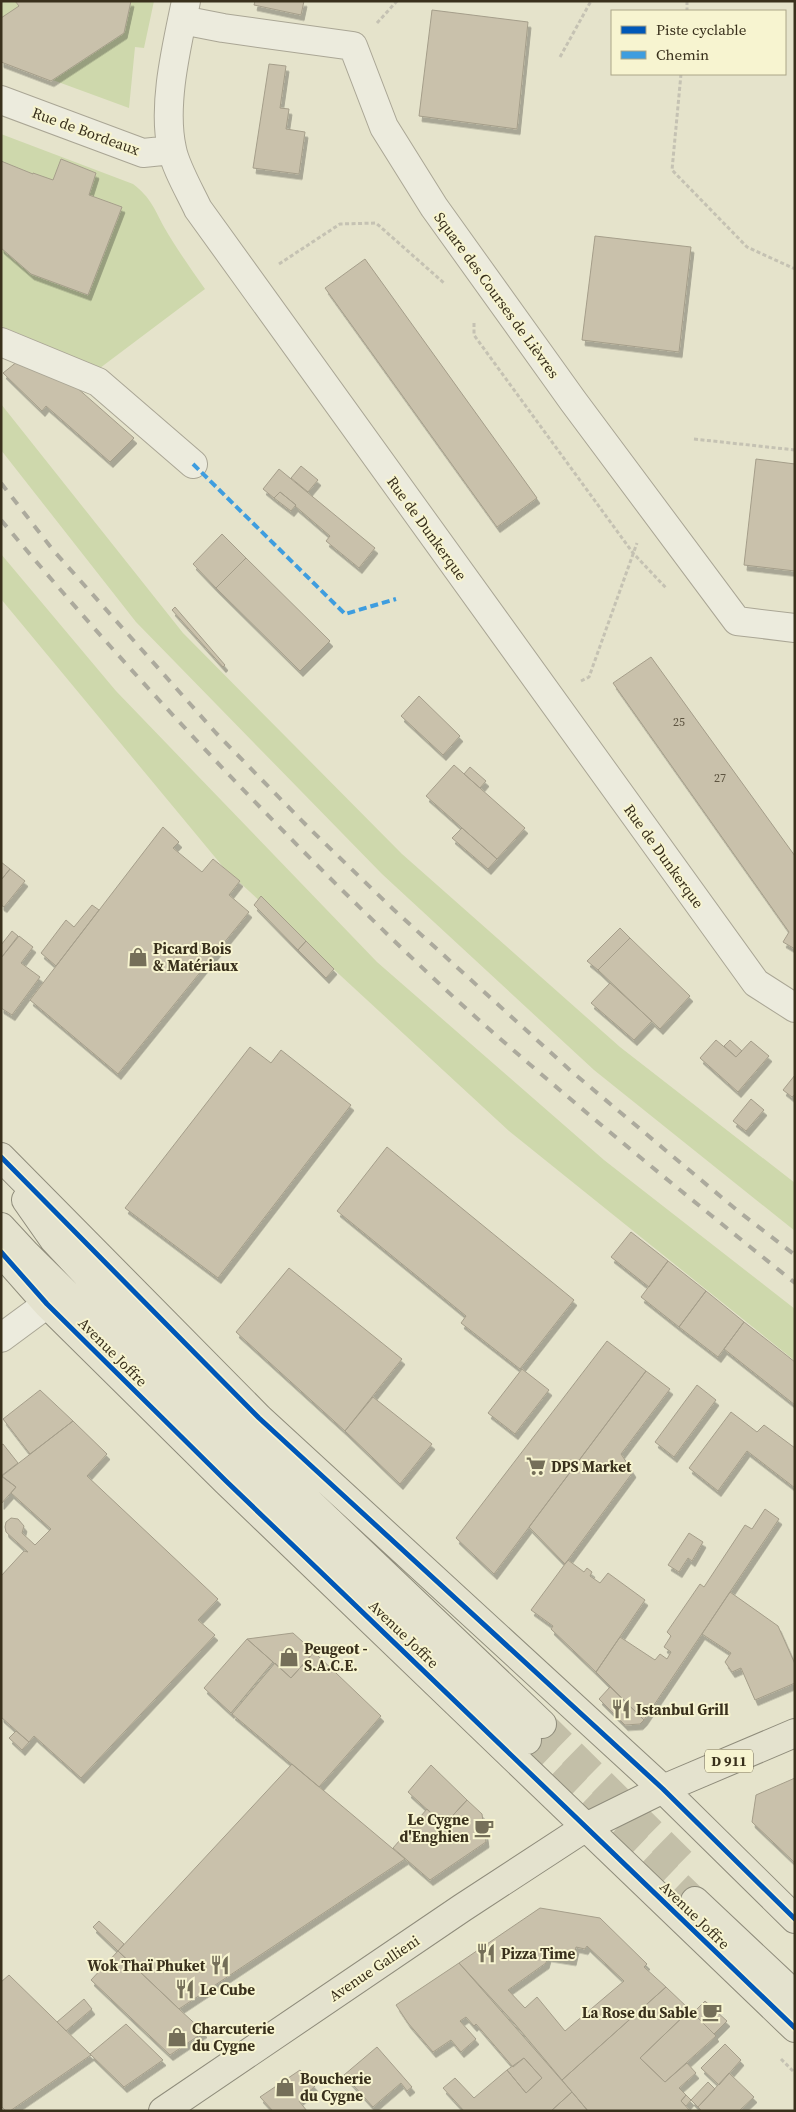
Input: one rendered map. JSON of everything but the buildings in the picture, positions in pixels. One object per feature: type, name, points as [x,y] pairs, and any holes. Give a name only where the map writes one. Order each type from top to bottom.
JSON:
[{"type":"main road","points":[[1,1157],[259,1418],[663,1789],[795,1919]]},
{"type":"main road","name":"Avenue Joffre","points":[[1,1166],[54,1240],[173,1366],[534,1732],[274,1499],[1,1227]]},
{"type":"main road","name":"Avenue Joffre","points":[[1,1252],[47,1304],[226,1481],[795,2028]]},
{"type":"main road","name":"D 911","points":[[586,1828],[663,1789],[795,1733]]},
{"type":"main road","name":"Avenue Gallieni","points":[[163,2111],[462,1908],[586,1828]]},
{"type":"main road","name":"Avenue Joffre","points":[[795,1970],[701,1894],[795,1995]]},
{"type":"street","name":"Rue de Dunkerque","points":[[184,11],[174,59],[168,120],[172,150],[198,208],[250,283],[756,983],[795,1008]]},
{"type":"street","name":"Square des Courses de Lièvres","points":[[184,11],[223,28],[353,46],[384,127],[434,207],[573,401],[737,621],[795,628]]},
{"type":"street","name":"Rue de Bordeaux","points":[[1,100],[143,153],[172,150]]},
{"type":"street","points":[[1,342],[98,382],[193,464]]},
{"type":"street","points":[[1,1338],[47,1304]]},
{"type":"path","points":[[560,57],[591,1]]},
{"type":"path","points":[[681,75],[672,170],[747,247],[795,269]]},
{"type":"path","points":[[250,283],[340,224],[376,223],[446,285]]},
{"type":"path","points":[[694,438],[795,450]]},
{"type":"path","points":[[552,701],[589,677],[650,504]]},
{"type":"green space","points":[[1,1],[154,1],[144,48],[135,47],[129,108],[1,61]]},
{"type":"green space","points":[[1,134],[133,184],[152,204],[164,227],[205,289],[100,368],[1,326]]},
{"type":"green space","points":[[1,404],[183,633],[402,854],[620,1047],[795,1183],[795,1231],[594,1070],[382,874],[136,622],[1,450]]},
{"type":"green space","points":[[1,554],[116,691],[377,962],[604,1160],[795,1309],[795,1361],[509,1131],[224,868],[1,599]]},
{"type":"tunnel","points":[[542,1724],[683,1863]]},
{"type":"tunnel","points":[[527,1740],[695,1901]]},
{"type":"railway","points":[[1,483],[53,550],[216,733],[311,830],[393,909],[571,1071],[738,1211],[795,1255]]},
{"type":"railway","points":[[1,520],[83,616],[211,755],[298,846],[411,957],[480,1021],[557,1088],[795,1283]]},
{"type":"marked path","points":[[193,464],[345,614],[396,599]]},
{"type":"cycle path","points":[[1,1157],[259,1418],[663,1789],[795,1919]]},
{"type":"cycle path","points":[[1,1252],[47,1304],[226,1481],[795,2028]]},
{"type":"place","name":"Picard Bois & Matériaux","points":[[138,957]]},
{"type":"place","name":"DPS Market","points":[[536,1466]]},
{"type":"place","name":"Peugeot - S.A.C.E.","points":[[289,1657]]},
{"type":"place","name":"Istanbul Grill","points":[[621,1709]]},
{"type":"place","name":"Le Cygne d'Enghien","points":[[484,1828]]},
{"type":"place","name":"Pizza Time","points":[[486,1953]]},
{"type":"place","name":"Wok Thaï Phuket","points":[[220,1965]]},
{"type":"place","name":"Le Cube","points":[[185,1989]]},
{"type":"place","name":"La Rose du Sable","points":[[712,2012]]},
{"type":"place","name":"Charcuterie du Cygne","points":[[177,2037]]},
{"type":"place","name":"Boucherie du Cygne","points":[[285,2087]]}]
